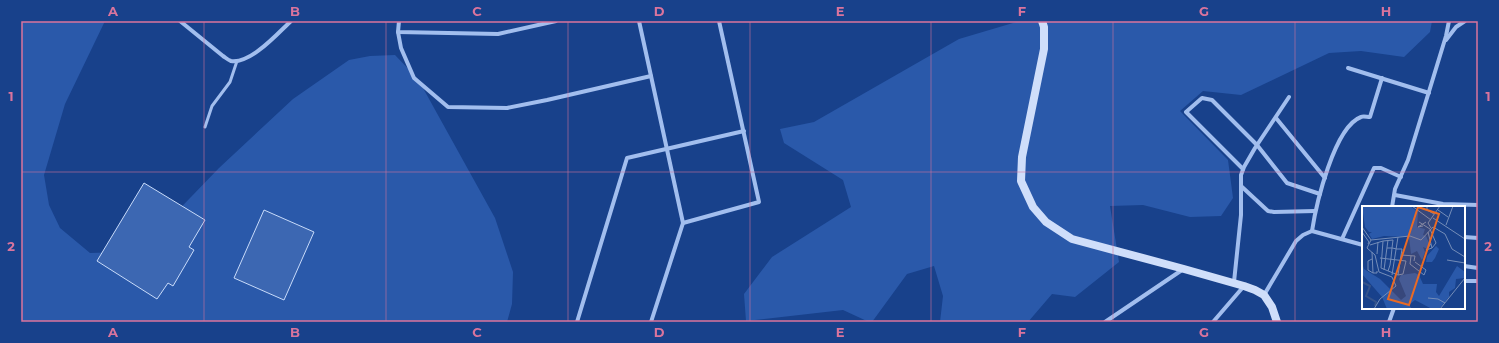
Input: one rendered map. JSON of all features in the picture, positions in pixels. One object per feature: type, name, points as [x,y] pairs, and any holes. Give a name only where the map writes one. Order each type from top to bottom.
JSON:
[{"type":"street","points":[[180,21],[223,56],[230,60],[237,61],[253,55],[291,21]]},
{"type":"street","points":[[399,21],[398,32],[401,48],[414,78],[448,107],[507,108],[651,76]]},
{"type":"street","points":[[398,32],[498,34],[556,21]]},
{"type":"street","points":[[639,21],[683,223],[651,322]]},
{"type":"street","points":[[683,223],[759,202],[719,21]]},
{"type":"street","points":[[1042,21],[1044,27],[1044,49],[1022,158],[1021,181],[1034,207],[1046,222],[1072,239],[1234,282],[1264,295],[1272,307],[1277,322]]},
{"type":"street","points":[[1392,206],[1395,189],[1408,160],[1429,94],[1449,21]]},
{"type":"street","points":[[1444,43],[1456,27],[1465,21]]},
{"type":"street","points":[[1348,68],[1429,94]]},
{"type":"street","points":[[1312,231],[1315,211],[1335,148],[1342,134],[1352,123],[1361,117],[1370,117],[1382,78]]},
{"type":"street","points":[[1234,282],[1241,215],[1241,175],[1257,145],[1289,97]]},
{"type":"street","points":[[1243,169],[1186,112],[1202,98],[1212,100],[1257,145],[1287,183],[1320,194]]},
{"type":"street","points":[[1276,118],[1325,178]]},
{"type":"street","points":[[577,322],[627,158],[744,131]]},
{"type":"street","points":[[1342,239],[1374,168],[1380,168],[1401,177]]},
{"type":"street","points":[[1241,186],[1268,210],[1274,212],[1315,211]]},
{"type":"street","points":[[1395,195],[1443,204],[1478,205]]},
{"type":"street","points":[[1264,295],[1296,241],[1303,235],[1312,231],[1362,245]]},
{"type":"street","points":[[1465,236],[1478,238]]},
{"type":"street","points":[[1465,266],[1478,268]]},
{"type":"street","points":[[1105,322],[1184,268]]},
{"type":"street","points":[[1465,281],[1478,281]]},
{"type":"street","points":[[1213,322],[1244,286]]},
{"type":"street","points":[[1389,322],[1394,309]]},
{"type":"lane","points":[[205,127],[212,106],[230,82],[237,61]]},
{"type":"shaded area","points":[[21,21],[105,21],[65,104],[44,175],[49,205],[60,228],[90,253],[123,252],[162,227],[219,168],[293,99],[349,60],[370,56],[395,55],[418,79],[495,218],[513,272],[512,304],[507,322],[21,322]]},
{"type":"shaded area","points":[[1020,21],[1432,21],[1430,32],[1404,57],[1361,51],[1329,53],[1241,95],[1203,91],[1180,111],[1228,160],[1233,198],[1221,216],[1190,217],[1143,205],[1110,206],[1119,262],[1075,297],[1052,294],[1028,322],[940,322],[943,296],[934,266],[907,274],[872,322],[843,310],[746,321],[744,294],[772,257],[851,207],[843,180],[784,143],[780,129],[814,122],[959,39]]},
{"type":"building","points":[[144,183],[205,220],[189,247],[194,250],[173,286],[168,283],[157,299],[97,261]]},
{"type":"building","points":[[264,210],[314,232],[284,300],[234,278]]}]
